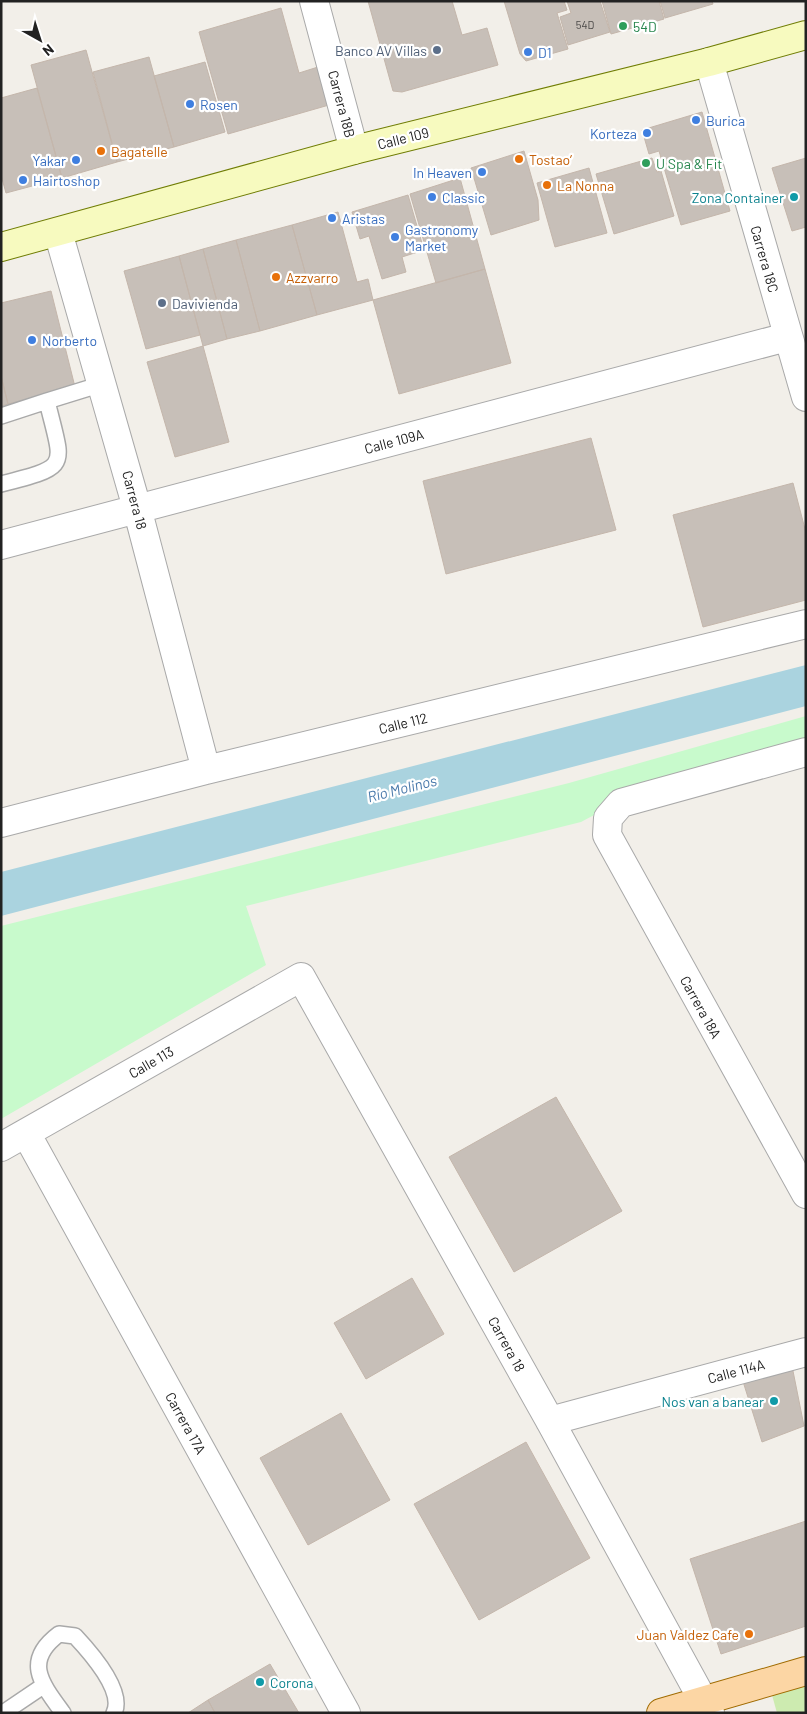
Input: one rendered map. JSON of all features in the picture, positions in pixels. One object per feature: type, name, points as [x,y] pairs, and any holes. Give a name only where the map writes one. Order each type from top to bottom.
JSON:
[{"type":"main road","points":[[661,1713],[707,1707],[806,1671]]},
{"type":"street","name":"Carrera 18B","points":[[314,1],[354,150]]},
{"type":"street","name":"Calle 109","points":[[1,247],[354,150],[709,62],[806,35]]},
{"type":"street","name":"Carrera 18C","points":[[709,62],[787,337],[806,397]]},
{"type":"street","name":"Carrera 18","points":[[58,232],[137,508],[206,770]]},
{"type":"street","name":"Calle 109A","points":[[1,545],[787,337]]},
{"type":"street","name":"Calle 112","points":[[1,823],[206,770],[806,624]]},
{"type":"street","name":"Carrera 18A","points":[[806,752],[638,796],[621,803],[608,818],[606,835],[806,1194]]},
{"type":"street","name":"Carrera 18","points":[[301,978],[550,1421],[707,1707]]},
{"type":"street","name":"Calle 113","points":[[1,1147],[301,978]]},
{"type":"street","name":"Carrera 17A","points":[[26,1133],[346,1713]]},
{"type":"street","name":"Calle 114A","points":[[550,1421],[806,1352]]},
{"type":"lane","points":[[1,416],[102,384]]},
{"type":"lane","points":[[1,484],[46,473],[56,465],[59,456],[47,401]]},
{"type":"lane","points":[[63,1713],[44,1686],[38,1662],[45,1645],[60,1634],[75,1636],[113,1686],[118,1706],[114,1713]]},
{"type":"lane","points":[[3,1713],[44,1686]]},
{"type":"green space","points":[[806,716],[806,745],[626,798],[581,822],[246,906],[266,965],[1,1119],[1,926],[569,783]]},
{"type":"green space","points":[[806,1685],[806,1713],[777,1713],[772,1695]]},
{"type":"water","name":"Río Molinos","points":[[806,665],[806,706],[1,916],[1,872]]},
{"type":"building","name":"Banco AV Villas","points":[[368,1],[452,1],[462,35],[487,28],[498,65],[402,92],[393,91]]},
{"type":"building","points":[[504,1],[564,1],[567,10],[557,13],[568,49],[526,61],[520,54]]},
{"type":"building","points":[[567,1],[600,1],[610,32],[568,45],[560,17],[571,13]]},
{"type":"building","points":[[602,1],[659,1],[664,19],[611,34]]},
{"type":"building","points":[[660,1],[712,1],[713,4],[665,18]]},
{"type":"building","points":[[281,8],[299,73],[318,67],[329,105],[228,134],[199,32]]},
{"type":"building","points":[[86,50],[117,162],[62,178],[31,65]]},
{"type":"building","points":[[149,57],[174,147],[117,162],[93,72]]},
{"type":"building","name":"Rosen","points":[[205,62],[225,132],[174,147],[154,76]]},
{"type":"building","points":[[37,88],[62,178],[6,193],[1,175],[1,98]]},
{"type":"building","points":[[702,112],[730,211],[681,225],[659,151],[649,154],[642,130]]},
{"type":"building","points":[[524,151],[538,200],[539,220],[491,235],[471,168]]},
{"type":"building","points":[[652,158],[657,172],[661,171],[674,216],[614,234],[596,174]]},
{"type":"building","name":"Zona Container","points":[[806,158],[806,227],[792,231],[772,168]]},
{"type":"building","points":[[589,168],[607,233],[555,247],[537,183]]},
{"type":"building","points":[[460,178],[485,269],[436,283],[410,194]]},
{"type":"building","name":"Gastronomy Market","points":[[408,195],[424,250],[402,257],[406,272],[382,279],[369,236],[360,239],[352,212]]},
{"type":"building","points":[[338,212],[357,282],[368,279],[373,300],[317,315],[292,225]]},
{"type":"building","name":"Azzvarro","points":[[292,225],[317,315],[260,331],[236,240]]},
{"type":"building","points":[[236,240],[260,331],[227,339],[203,249]]},
{"type":"building","points":[[203,249],[227,339],[203,346],[179,256]]},
{"type":"building","name":"Davivienda","points":[[179,256],[200,335],[146,349],[124,271]]},
{"type":"building","points":[[485,269],[511,363],[399,394],[373,300]]},
{"type":"building","name":"Norberto","points":[[51,291],[75,387],[8,404],[1,376],[1,303]]},
{"type":"building","points":[[203,346],[229,442],[175,457],[147,362]]},
{"type":"building","points":[[1,376],[8,404],[1,406]]},
{"type":"building","points":[[591,438],[616,530],[446,574],[423,481]]},
{"type":"building","points":[[793,483],[806,533],[806,600],[703,627],[673,515]]},
{"type":"building","points":[[556,1097],[622,1211],[514,1272],[449,1157]]},
{"type":"building","points":[[412,1278],[444,1334],[366,1379],[334,1323]]},
{"type":"building","name":"Nos van a banear","points":[[792,1366],[804,1426],[762,1442],[741,1375]]},
{"type":"building","points":[[341,1413],[390,1500],[308,1545],[260,1458]]},
{"type":"building","points":[[526,1442],[590,1558],[479,1620],[414,1504]]},
{"type":"building","points":[[806,1521],[806,1626],[721,1654],[690,1559]]},
{"type":"building","name":"Corona","points":[[270,1664],[299,1713],[215,1713],[208,1700]]},
{"type":"building","points":[[208,1700],[215,1713],[188,1713]]},
{"type":"place","name":"54D","points":[[623,26]]},
{"type":"place","name":"Banco AV Villas","points":[[437,50]]},
{"type":"place","name":"D1","points":[[528,52]]},
{"type":"place","name":"Rosen","points":[[190,104]]},
{"type":"place","name":"Burica","points":[[696,120]]},
{"type":"place","name":"Korteza","points":[[647,133]]},
{"type":"place","name":"Bagatelle","points":[[101,151]]},
{"type":"place","name":"Tostao’","points":[[519,159]]},
{"type":"place","name":"Yakar","points":[[76,160]]},
{"type":"place","name":"U Spa & Fit","points":[[646,163]]},
{"type":"place","name":"In Heaven","points":[[482,172]]},
{"type":"place","name":"Hairtoshop","points":[[23,180]]},
{"type":"place","name":"La Nonna","points":[[547,185]]},
{"type":"place","name":"Classic","points":[[432,197]]},
{"type":"place","name":"Zona Container","points":[[794,197]]},
{"type":"place","name":"Aristas","points":[[332,218]]},
{"type":"place","name":"Gastronomy Market","points":[[395,237]]},
{"type":"place","name":"Azzvarro","points":[[276,277]]},
{"type":"place","name":"Davivienda","points":[[162,303]]},
{"type":"place","name":"Norberto","points":[[32,340]]},
{"type":"place","name":"Nos van a banear","points":[[774,1401]]},
{"type":"place","name":"Juan Valdez Cafe","points":[[749,1634]]},
{"type":"place","name":"Corona","points":[[260,1682]]}]
